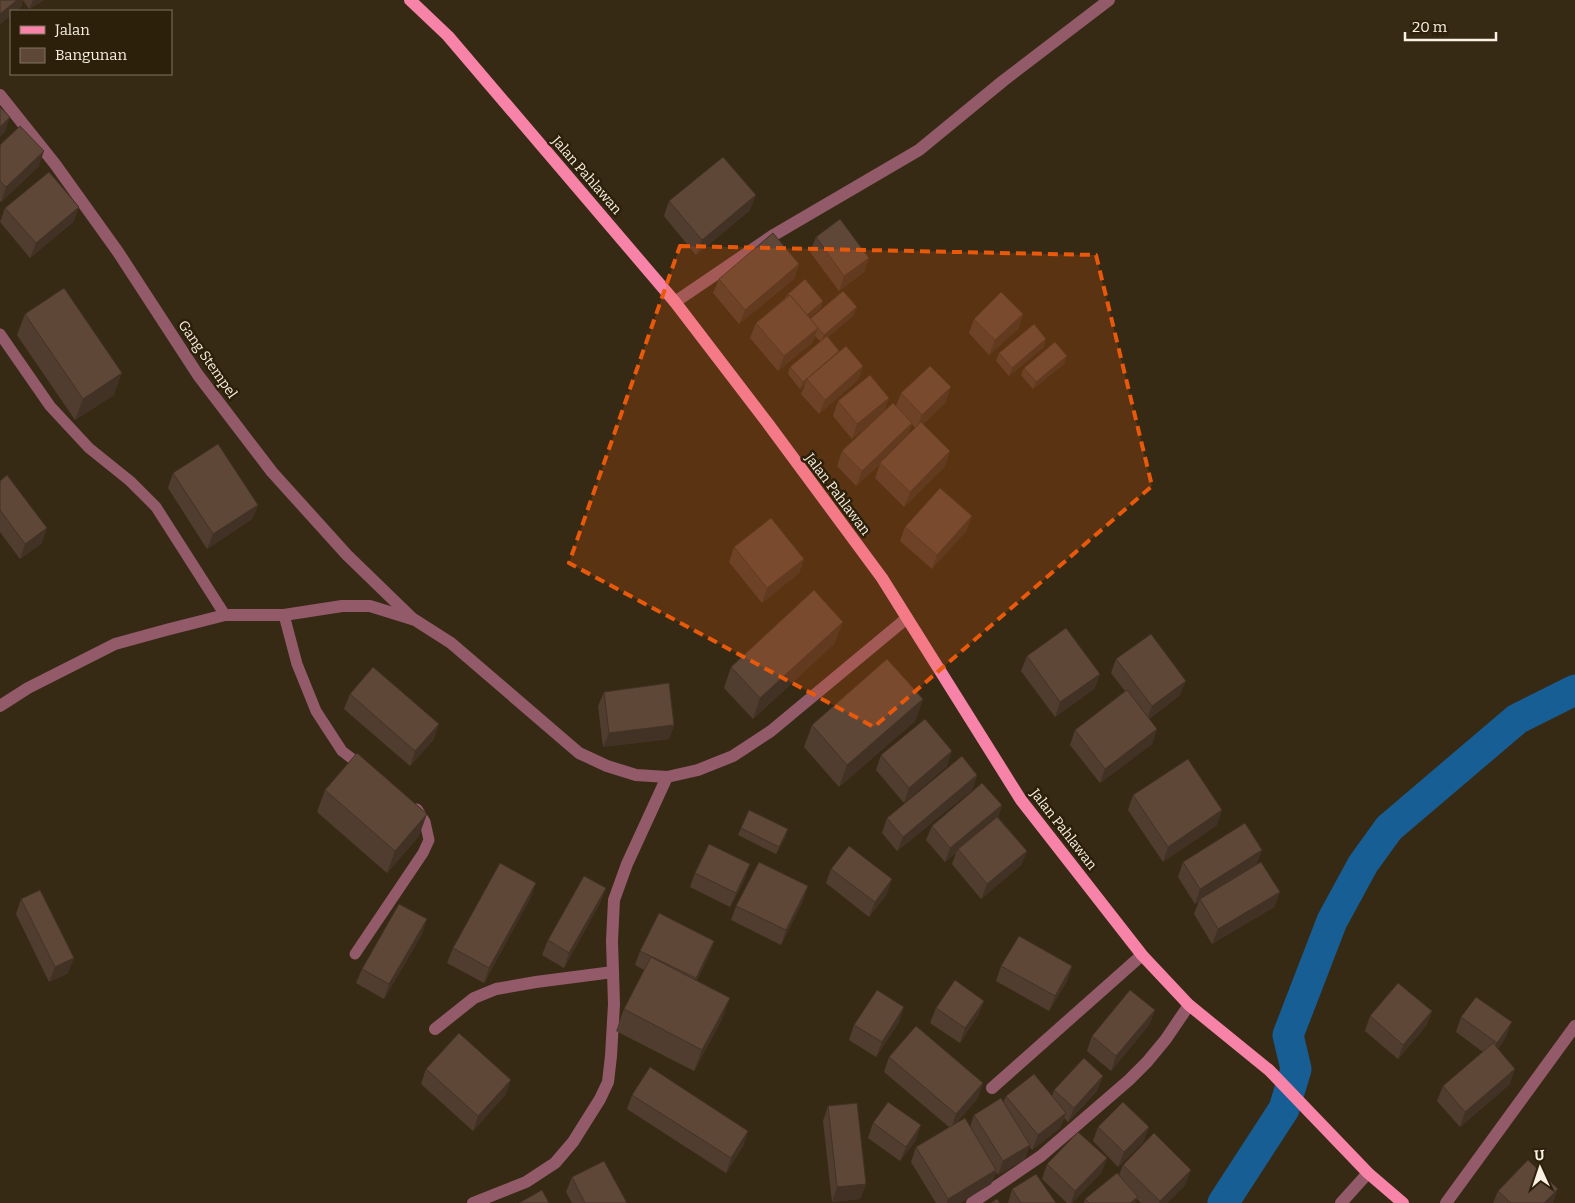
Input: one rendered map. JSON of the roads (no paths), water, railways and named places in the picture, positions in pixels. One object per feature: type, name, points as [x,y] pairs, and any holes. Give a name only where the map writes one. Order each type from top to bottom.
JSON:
[{"type":"main road","name":"Jalan Pahlawan","points":[[410,0],[448,36],[675,302],[882,578],[1021,800],[1142,955],[1189,1005],[1215,1024],[1269,1070],[1368,1173],[1403,1203]]},
{"type":"street","points":[[675,302],[772,236],[919,150],[1003,81],[1109,0]]},
{"type":"street","name":"Gang Stempel","points":[[0,96],[55,164],[118,252],[198,375],[272,472],[348,555],[415,620]]},
{"type":"street","points":[[0,706],[28,688],[115,644],[225,615],[284,615],[342,606],[370,606],[415,620],[451,642],[579,753],[608,766],[636,775],[667,777],[698,770],[733,756],[771,730],[907,618]]},
{"type":"street","points":[[473,1203],[526,1182],[555,1163],[573,1142],[596,1106],[608,1082],[612,1056],[614,1004],[612,941],[614,900],[627,864],[667,777]]},
{"type":"street","points":[[992,1088],[1142,955]]},
{"type":"street","points":[[435,1029],[474,998],[496,989],[613,972]]},
{"type":"street","points":[[972,1203],[1040,1156],[1129,1080],[1166,1039],[1189,1005]]},
{"type":"street","points":[[1446,1203],[1575,1026]]},
{"type":"street","points":[[1341,1203],[1368,1173]]},
{"type":"lane","points":[[0,334],[50,406],[89,448],[130,480],[156,507],[225,615]]},
{"type":"lane","points":[[284,615],[297,664],[316,711],[342,751],[371,772]]},
{"type":"lane","points":[[355,954],[423,853],[429,840],[425,822],[415,805],[408,799]]},
{"type":"waterway","points":[[1223,1203],[1284,1109],[1296,1069],[1288,1035],[1332,921],[1363,864],[1389,828],[1517,719],[1575,690]]}]
